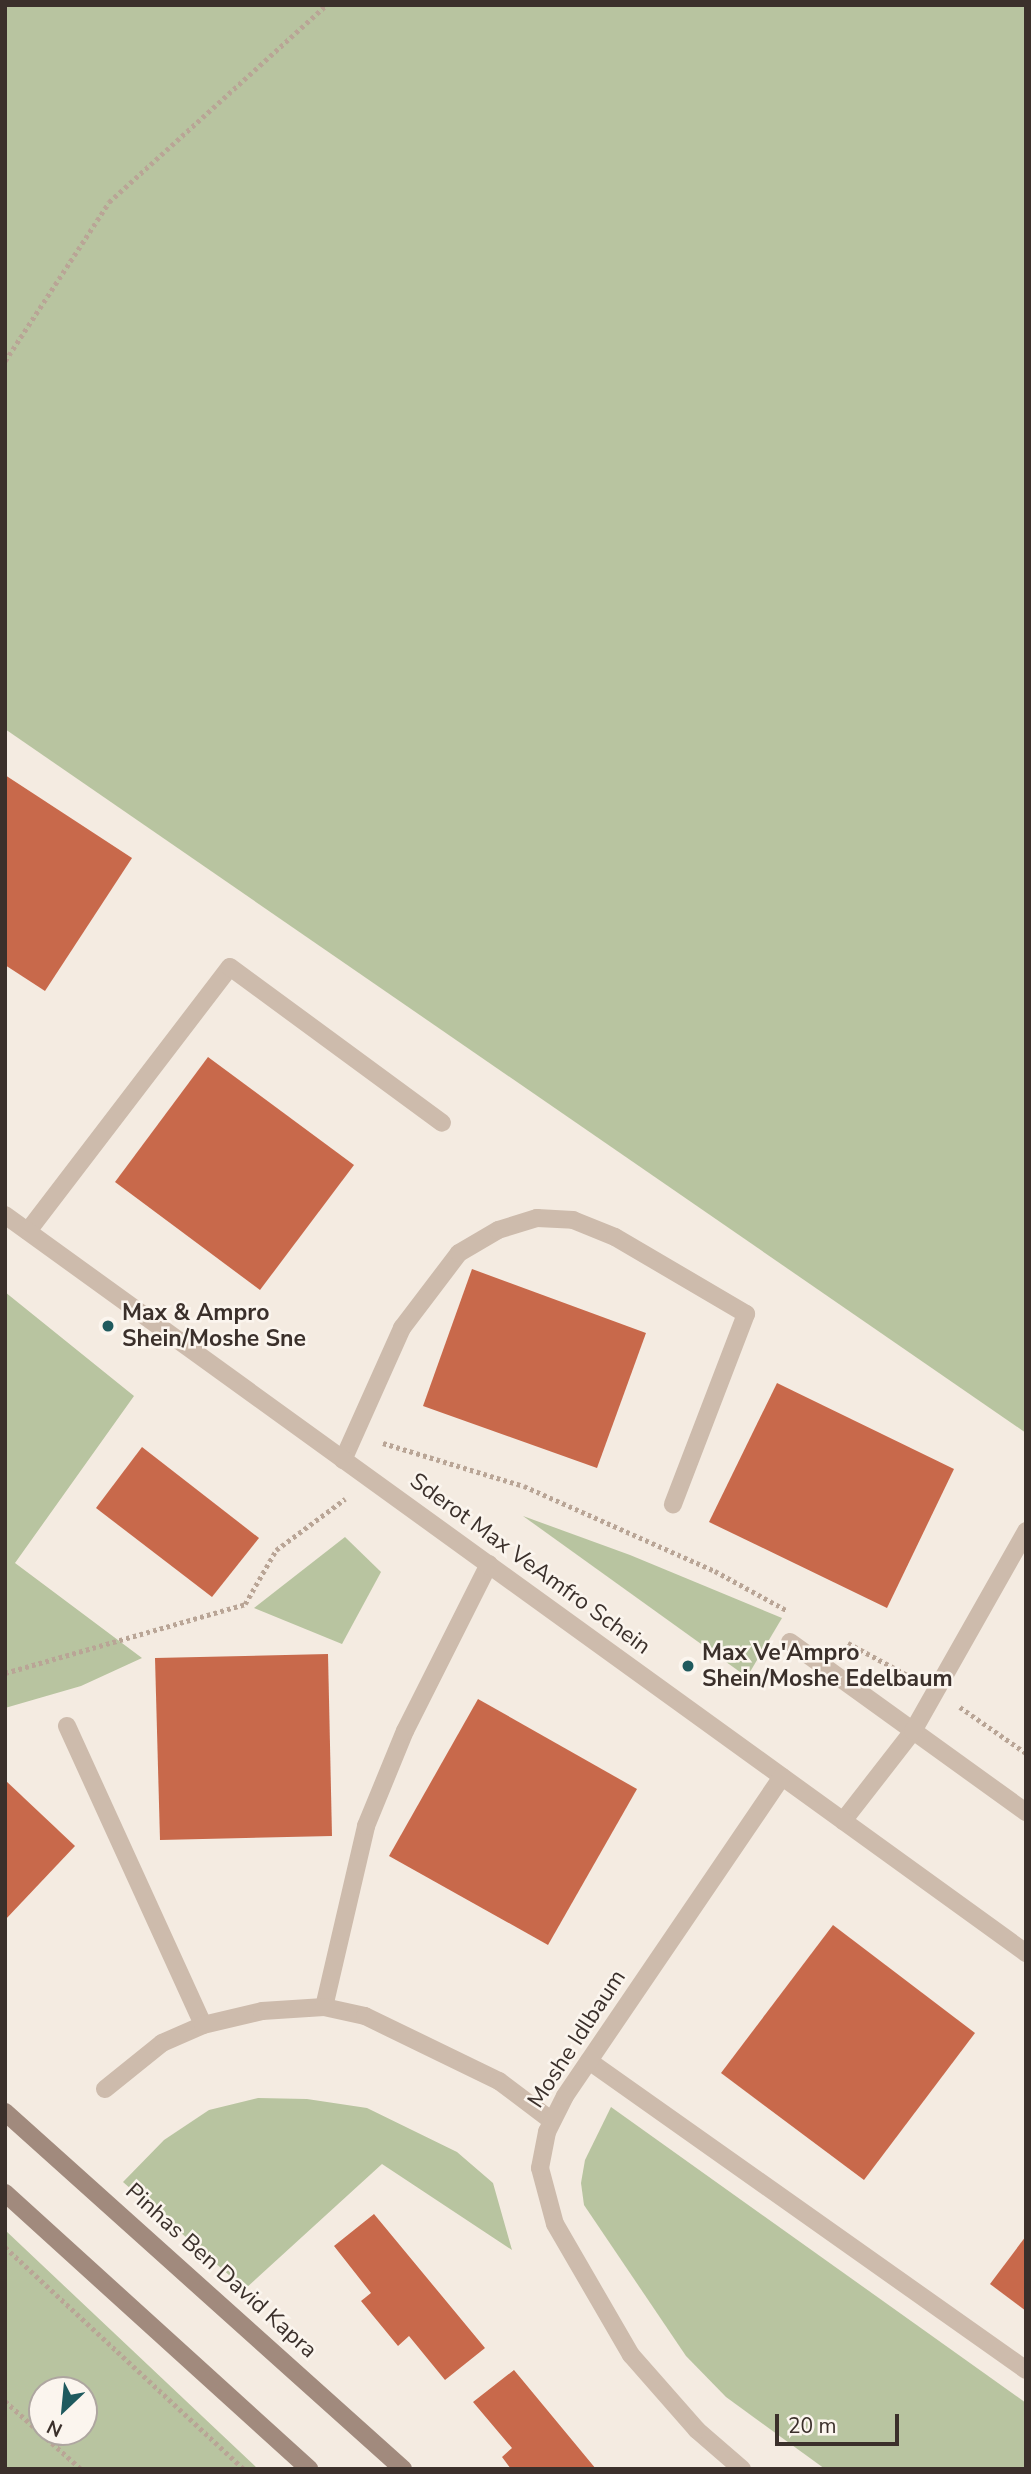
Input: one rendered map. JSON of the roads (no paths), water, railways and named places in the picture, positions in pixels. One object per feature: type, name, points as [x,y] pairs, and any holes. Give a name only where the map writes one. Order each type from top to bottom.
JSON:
[{"type":"main road","name":"Pinhas Ben David Kapra","points":[[5,2112],[403,2469]]},
{"type":"main road","points":[[5,2193],[309,2469]]},
{"type":"street","points":[[28,1231],[230,967],[442,1123]]},
{"type":"street","name":"Sderot Max VeAmfro Schein","points":[[5,1215],[1026,1953]]},
{"type":"street","points":[[343,1460],[402,1328],[459,1253],[498,1230],[537,1217],[573,1220],[615,1237],[746,1314],[673,1504]]},
{"type":"street","points":[[843,1821],[913,1731],[1026,1531]]},
{"type":"street","points":[[324,2007],[366,1826],[405,1731],[489,1564]]},
{"type":"street","points":[[790,1642],[1026,1812]]},
{"type":"street","points":[[67,1726],[203,2025]]},
{"type":"street","name":"Moshe Idlbaum","points":[[742,2469],[697,2430],[631,2355],[555,2224],[540,2168],[552,2121],[589,2061],[782,1777]]},
{"type":"street","points":[[105,2089],[162,2043],[203,2025],[262,2011],[324,2007],[365,2016],[499,2081],[552,2121]]},
{"type":"street","points":[[589,2061],[1026,2370]]},
{"type":"place","name":"Max & Ampro Shein/Moshe Sne","points":[[108,1326]]},
{"type":"place","name":"Max Ve'Ampro Shein/Moshe Edelbaum","points":[[688,1666]]}]
